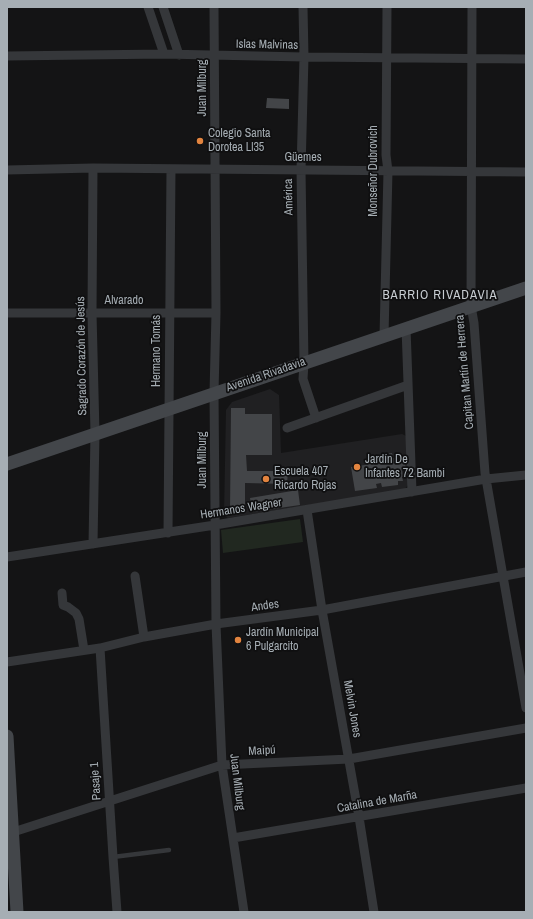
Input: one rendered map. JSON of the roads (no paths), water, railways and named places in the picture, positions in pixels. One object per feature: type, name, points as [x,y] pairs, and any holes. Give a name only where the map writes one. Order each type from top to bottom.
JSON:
[{"type":"main road","name":"Avenida Rivadavia","points":[[7,464],[526,288]]},
{"type":"main road","points":[[7,736],[9,833],[16,912]]},
{"type":"street","points":[[148,7],[164,54]]},
{"type":"street","points":[[163,7],[179,55]]},
{"type":"street","name":"Juan Milburg","points":[[214,7],[216,170],[216,313],[214,393],[216,624],[222,765],[244,912]]},
{"type":"street","name":"América","points":[[303,7],[304,57],[301,170],[304,363]]},
{"type":"street","name":"Monseñor Dubrovich","points":[[384,336],[388,171],[386,155],[387,7]]},
{"type":"street","name":"Capitan Martín de Herrera","points":[[472,7],[471,306],[474,323],[485,473],[526,708]]},
{"type":"street","name":"Islas Malvinas","points":[[7,56],[164,54],[526,59]]},
{"type":"street","name":"Güemes","points":[[7,170],[93,168],[526,172]]},
{"type":"street","name":"Sagrado Corazón de Jesús","points":[[93,168],[92,313],[95,433],[93,544]]},
{"type":"street","name":"Hermano Tomás","points":[[168,533],[171,169]]},
{"type":"street","name":"Alvarado","points":[[7,313],[216,313]]},
{"type":"street","points":[[406,328],[412,492]]},
{"type":"street","points":[[304,363],[303,379],[316,418]]},
{"type":"street","points":[[287,428],[408,385]]},
{"type":"street","name":"Hermanos Wagner","points":[[7,557],[215,526],[412,492],[526,475]]},
{"type":"street","name":"Melvin Jones","points":[[308,510],[322,610],[359,817],[374,912]]},
{"type":"street","name":"Andes","points":[[7,662],[100,648],[144,637],[216,624],[322,610],[526,572]]},
{"type":"street","points":[[135,576],[144,637]]},
{"type":"street","points":[[62,593],[63,605],[76,613],[79,619],[84,650]]},
{"type":"street","name":"Pasaje 1","points":[[100,648],[117,912]]},
{"type":"street","name":"Maipú","points":[[9,833],[222,765],[349,759],[526,728]]},
{"type":"street","name":"Catalina de Marña","points":[[233,838],[526,788]]},
{"type":"lane","points":[[113,857],[169,850]]},
{"type":"place","name":"Colegio Santa Dorotea Ll35","points":[[200,141]]},
{"type":"place","name":"Jardín De Infantes 72 Bambi","points":[[357,467]]},
{"type":"place","name":"Escuela 407 Ricardo Rojas","points":[[266,479]]},
{"type":"place","name":"Jardín Municipal 6 Pulgarcito","points":[[238,640]]},
{"type":"district","name":"BARRIO RIVADAVIA","points":[[440,296]]}]
